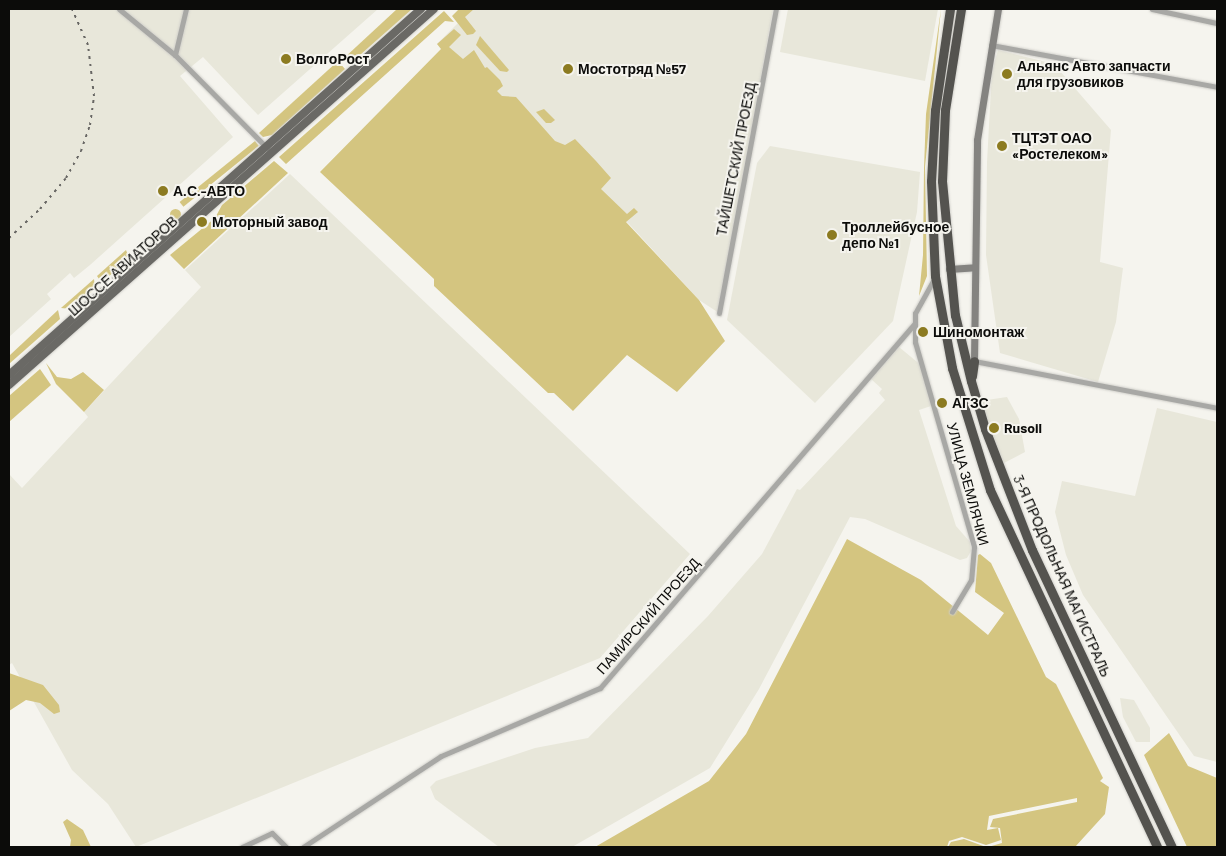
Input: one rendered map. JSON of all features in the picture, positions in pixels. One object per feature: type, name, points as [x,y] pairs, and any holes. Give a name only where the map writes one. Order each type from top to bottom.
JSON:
[{"type":"highway","name":"3-Я ПРОДОЛЬНАЯ МАГИСТРАЛЬ","points":[[950,9],[935,110],[931,181],[935,276],[952,368],[990,490],[1157,847]]},
{"type":"highway","name":"3-Я ПРОДОЛЬНАЯ МАГИСТРАЛЬ","points":[[961,9],[945,110],[942,181],[949,269],[955,315],[971,381],[985,429],[1032,550],[1172,847]]},
{"type":"highway","points":[[971,381],[974,361]]},
{"type":"main road","name":"ШОССЕ АВИАТОРОВ","points":[[9,385],[420,9]]},
{"type":"main road","name":"ШОССЕ АВИАТОРОВ","points":[[9,375],[434,9]]},
{"type":"street","points":[[119,9],[175,55],[268,150]]},
{"type":"street","points":[[175,55],[186,9]]},
{"type":"street","name":"ТАЙШЕТСКИЙ ПРОЕЗД","points":[[719,313],[776,9]]},
{"type":"street","points":[[998,9],[977,140],[974,361],[1217,408]]},
{"type":"street","points":[[1152,9],[1217,24]]},
{"type":"street","points":[[992,45],[1217,87]]},
{"type":"street","points":[[949,269],[975,267]]},
{"type":"street","points":[[914,324],[915,313],[935,276]]},
{"type":"street","name":"УЛИЦА ЗЕМЛЯЧКИ","points":[[914,324],[951,472],[974,547],[971,580],[952,612]]},
{"type":"street","name":"ПАМИРСКИЙ ПРОЕЗД","points":[[303,847],[441,756],[600,688],[914,324]]},
{"type":"street","points":[[242,847],[272,833],[286,847]]},
{"type":"shaded area","points":[[9,9],[378,9],[258,115],[203,57],[180,76],[233,137],[90,265],[74,278],[70,273],[47,294],[51,299],[9,337]]},
{"type":"shaded area","points":[[397,9],[411,10],[351,63],[343,59]]},
{"type":"shaded area","points":[[459,9],[474,9],[465,17],[476,31],[473,34],[467,35],[452,16]]},
{"type":"shaded area","points":[[472,9],[773,9],[719,313],[699,300],[629,224],[437,44]]},
{"type":"shaded area","points":[[788,9],[938,9],[925,81],[780,52]]},
{"type":"shaded area","points":[[941,9],[925,167],[927,276],[919,296],[923,255],[926,114]]},
{"type":"shaded area","points":[[444,11],[454,22],[445,21],[286,164],[279,157]]},
{"type":"shaded area","points":[[454,29],[461,35],[449,47],[463,59],[474,50],[485,68],[487,67],[500,80],[503,86],[497,91],[502,96],[516,97],[555,141],[565,145],[575,139],[611,178],[601,189],[627,214],[634,208],[638,212],[626,222],[699,300],[725,341],[677,392],[627,355],[573,411],[554,393],[548,393],[434,286],[434,279],[320,172],[441,49],[437,44]]},
{"type":"shaded area","points":[[480,36],[509,70],[507,72],[500,71],[476,45]]},
{"type":"shaded area","points":[[998,50],[1054,64],[1111,130],[1100,262],[1123,268],[1116,322],[1098,382],[1000,353],[986,255],[987,162],[992,71]]},
{"type":"shaded area","points":[[338,61],[345,69],[272,135],[263,137],[259,133]]},
{"type":"shaded area","points":[[544,109],[555,120],[551,123],[546,123],[536,112]]},
{"type":"shaded area","points":[[255,141],[259,146],[183,207],[180,202]]},
{"type":"shaded area","points":[[770,146],[920,172],[917,212],[893,321],[815,403],[727,320],[757,163]]},
{"type":"shaded area","points":[[274,161],[288,173],[184,269],[170,255],[215,218],[222,205]]},
{"type":"shaded area","points":[[290,174],[690,554],[600,658],[136,847],[108,804],[72,770],[12,663],[9,665],[9,474],[22,488],[88,417],[84,412],[201,287],[185,270]]},
{"type":"shaded area","points":[[175,208],[181,214],[175,220],[169,214]]},
{"type":"shaded area","points":[[126,250],[129,258],[106,279],[99,279],[97,276]]},
{"type":"shaded area","points":[[94,279],[95,289],[71,309],[61,308]]},
{"type":"shaded area","points":[[58,310],[60,319],[9,364],[9,356]]},
{"type":"shaded area","points":[[899,347],[922,366],[931,406],[919,410],[956,526],[970,542],[971,551],[967,558],[960,560],[865,519],[850,517],[759,689],[710,768],[572,847],[499,847],[435,799],[430,787],[436,781],[535,748],[588,738],[708,616],[762,554],[797,489],[800,490],[885,400],[879,393],[882,389],[871,379]]},
{"type":"shaded area","points":[[46,363],[57,377],[71,379],[83,372],[104,390],[84,412],[56,384]]},
{"type":"shaded area","points":[[40,369],[51,385],[9,422],[9,396]]},
{"type":"shaded area","points":[[1007,397],[1019,419],[1025,452],[1002,464],[980,401]]},
{"type":"shaded area","points":[[1157,408],[1217,422],[1217,762],[1194,756],[1083,595],[1066,555],[1055,512],[1062,481],[1135,496]]},
{"type":"shaded area","points":[[847,539],[921,580],[988,635],[1004,613],[975,592],[978,555],[980,554],[991,563],[1046,677],[1056,684],[1103,778],[1100,781],[1109,787],[1105,814],[1075,847],[988,847],[1002,843],[1000,828],[990,827],[993,819],[1077,802],[1077,798],[989,816],[987,830],[998,828],[1001,840],[986,845],[962,837],[949,841],[947,847],[595,847],[709,781],[746,734]]},
{"type":"shaded area","points":[[9,673],[43,685],[59,705],[60,712],[54,714],[40,703],[26,700],[9,711]]},
{"type":"shaded area","points":[[1120,698],[1134,700],[1150,728],[1150,742],[1136,742],[1123,717]]},
{"type":"shaded area","points":[[1169,733],[1188,766],[1217,778],[1217,847],[1187,847],[1144,755]]},
{"type":"shaded area","points":[[67,819],[83,830],[91,847],[70,847],[71,840],[63,822]]},
{"type":"shaded area","points":[[964,839],[986,847],[948,847],[951,842]]},
{"type":"railway","points":[[9,238],[40,209],[66,178],[81,151],[90,125],[94,96],[88,45],[72,9]]},
{"type":"place","name":"ВолгоРост","points":[[286,59]]},
{"type":"place","name":"Мостотряд №57","points":[[568,69]]},
{"type":"place","name":"Альянс Авто запчасти для грузовиков","points":[[1007,74]]},
{"type":"place","name":"ТЦТЭТ ОАО «Ростелеком»","points":[[1002,146]]},
{"type":"place","name":"А.С.-АВТО","points":[[163,191]]},
{"type":"place","name":"Моторный завод","points":[[202,222]]},
{"type":"place","name":"Троллейбусное депо №1","points":[[832,235]]},
{"type":"place","name":"Шиномонтаж","points":[[923,332]]},
{"type":"place","name":"АГЗС","points":[[942,403]]},
{"type":"place","name":"Rusoil","points":[[994,428]]}]
